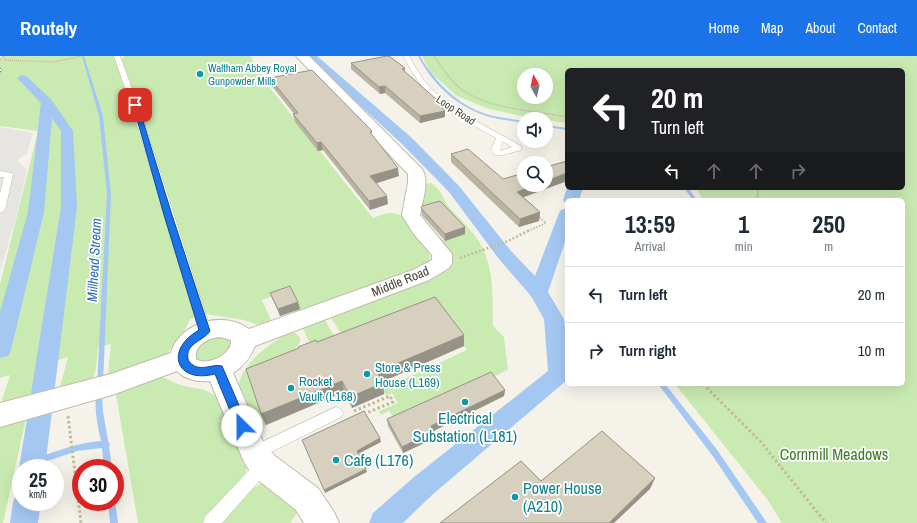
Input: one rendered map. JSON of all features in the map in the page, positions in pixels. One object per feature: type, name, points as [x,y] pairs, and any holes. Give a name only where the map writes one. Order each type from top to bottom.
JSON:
[{"type":"street","name":"Middle Road","points":[[244,340],[421,275],[442,263],[442,254],[420,229],[411,215],[417,182],[416,173],[302,56]]},
{"type":"street","points":[[220,328],[236,330],[241,334],[244,340],[244,346],[238,356],[227,365],[208,372],[198,372],[185,365],[183,352],[193,338],[205,331],[220,328]]},
{"type":"street","points":[[0,415],[66,398],[112,384],[183,359]]},
{"type":"street","points":[[218,369],[259,460],[307,499],[323,523]]},
{"type":"lane","points":[[117,56],[140,119],[168,215],[205,331]]},
{"type":"lane","name":"Loop Road","points":[[406,56],[425,86],[437,98],[464,116],[500,136]]},
{"type":"lane","points":[[0,174],[9,175],[0,210]]},
{"type":"lane","points":[[211,523],[259,460],[336,413]]},
{"type":"path","points":[[4,60],[50,64],[82,56]]},
{"type":"path","points":[[434,56],[464,92],[484,102],[565,117]]},
{"type":"path","points":[[442,263],[488,250],[546,224],[534,213]]},
{"type":"path","points":[[705,386],[712,395],[760,441],[826,523]]},
{"type":"path","points":[[354,411],[390,396],[393,402],[363,415]]},
{"type":"path","points":[[66,398],[81,523]]},
{"type":"green space","points":[[0,56],[118,56],[124,59],[123,56],[250,56],[270,88],[373,218],[391,213],[406,218],[412,223],[422,237],[431,260],[415,273],[296,315],[285,292],[262,300],[274,327],[264,327],[244,320],[206,314],[190,319],[183,333],[163,359],[108,375],[111,344],[98,347],[96,369],[91,384],[58,394],[68,357],[39,366],[31,399],[0,406],[10,375],[0,378],[0,284],[38,131],[0,126]]},
{"type":"green space","name":"Cornmill Meadows","points":[[422,56],[917,56],[917,523],[782,523],[767,499],[677,386],[905,386],[905,198],[702,198],[697,190],[905,190],[905,68],[565,68],[565,123],[553,121],[553,112],[517,112],[517,115],[489,109],[457,96],[431,73]]},
{"type":"green space","points":[[431,183],[440,191],[449,207],[467,226],[482,247],[491,276],[493,326],[504,337],[508,370],[452,396],[394,418],[389,411],[381,415],[379,411],[398,403],[392,393],[386,396],[382,389],[467,350],[436,309],[347,343],[330,316],[439,271],[435,236],[445,241],[465,234],[440,207],[415,215],[419,185]]},
{"type":"green space","points":[[324,318],[339,345],[314,351],[302,327]]},
{"type":"green space","points":[[230,332],[238,351],[200,368],[189,350],[192,344]]},
{"type":"green space","points":[[289,333],[295,333],[300,339],[299,344],[293,351],[302,360],[250,380],[266,425],[262,427],[240,398],[239,384],[242,375],[255,358],[272,343]]},
{"type":"green space","points":[[158,375],[180,385],[205,390],[217,397],[247,464],[245,476],[203,523],[138,523],[115,389]]},
{"type":"green space","points":[[27,414],[17,459],[12,459],[12,482],[3,523],[0,523],[0,420]]},
{"type":"green space","points":[[262,483],[274,485],[302,506],[290,523],[221,523],[250,490]]},
{"type":"shaded area","points":[[0,127],[33,133],[27,154],[17,160],[27,170],[15,221],[0,271]]},
{"type":"building","points":[[387,56],[405,68],[402,69],[436,99],[445,111],[420,116],[385,86],[379,87],[351,63]]},
{"type":"building","points":[[312,70],[372,131],[370,132],[398,168],[370,176],[387,196],[369,201],[321,142],[317,143],[293,114],[298,113],[270,78]]},
{"type":"building","points":[[468,149],[503,179],[517,175],[517,192],[540,212],[520,219],[451,154]]},
{"type":"building","points":[[565,162],[565,174],[553,178],[553,165]]},
{"type":"building","points":[[440,201],[465,227],[445,234],[421,208],[422,206]]},
{"type":"building","points":[[290,286],[298,302],[278,309],[270,293]]},
{"type":"building","points":[[435,297],[464,335],[377,372],[383,383],[350,397],[342,381],[261,414],[246,369],[316,340],[317,342]]},
{"type":"building","points":[[491,372],[505,390],[431,426],[434,431],[402,447],[387,419]]},
{"type":"building","name":"Cafe (L176)","points":[[364,411],[380,438],[357,451],[366,469],[324,490],[302,440]]},
{"type":"building","points":[[602,431],[655,478],[609,523],[440,523],[521,461],[541,481]]},
{"type":"waterway","name":"Millhead Stream","points":[[83,56],[101,116],[109,194],[100,384]]},
{"type":"waterway","points":[[311,56],[407,141],[454,189],[505,255],[538,292]]},
{"type":"waterway","points":[[419,56],[432,76],[458,101],[490,116],[517,121]]},
{"type":"waterway","points":[[22,78],[47,102]]},
{"type":"waterway","points":[[0,350],[36,212],[47,102]]},
{"type":"waterway","points":[[33,459],[69,207],[67,131],[47,102]]},
{"type":"waterway","points":[[553,127],[565,129]]},
{"type":"waterway","points":[[572,198],[574,190]]},
{"type":"waterway","points":[[688,190],[694,198]]},
{"type":"waterway","points":[[538,292],[565,218]]},
{"type":"waterway","points":[[383,523],[423,486],[559,374],[554,319],[538,292]]},
{"type":"waterway","points":[[663,386],[715,453],[763,523]]},
{"type":"waterway","name":"Millhead Stream","points":[[99,393],[105,444]]},
{"type":"waterway","points":[[44,459],[77,448],[105,444]]},
{"type":"waterway","name":"Millhead Stream","points":[[105,444],[107,459]]},
{"type":"waterway","points":[[24,523],[26,511]]},
{"type":"waterway","name":"Millhead Stream","points":[[113,511],[114,523]]},
{"type":"place","name":"Waltham Abbey Royal Gunpowder Mills","points":[[200,74]]},
{"type":"place","name":"Store & Press House (L169)","points":[[367,374]]},
{"type":"place","name":"Rocket Vault (L168)","points":[[291,388]]},
{"type":"place","name":"Electrical Substation (L181)","points":[[465,402]]},
{"type":"place","name":"Cafe (L176)","points":[[336,460]]},
{"type":"place","name":"Power House (A210)","points":[[515,497]]},
{"type":"route","points":[[135,105],[205,331],[193,338],[187,345],[183,352],[185,365],[198,372],[208,372],[218,369],[242,426]]}]
